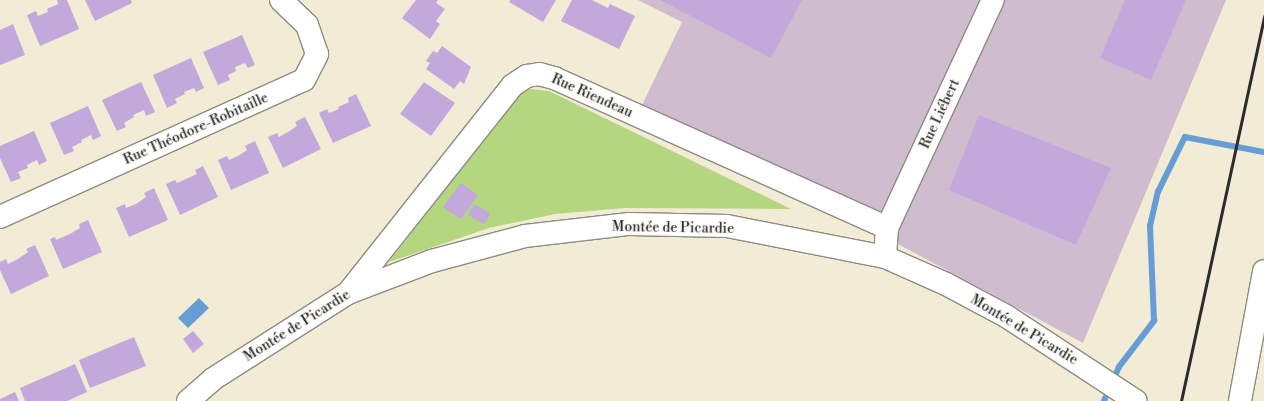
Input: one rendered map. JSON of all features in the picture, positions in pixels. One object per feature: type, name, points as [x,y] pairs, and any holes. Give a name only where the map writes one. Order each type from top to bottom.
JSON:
[{"type":"street","name":"Rue Théodore-Robitaille","points":[[0,217],[304,80],[317,54],[307,25],[281,0]]},
{"type":"street","name":"Rue Liébert","points":[[887,228],[993,0]]},
{"type":"street","name":"Rue Riendeau","points":[[348,293],[513,85],[527,76],[539,74],[554,78],[887,228]]},
{"type":"street","name":"Montée de Picardie","points":[[188,401],[213,379],[348,293],[432,260],[525,236],[629,224],[727,226],[885,257],[946,284],[1006,316],[1134,400]]},
{"type":"street","points":[[885,257],[887,228]]},
{"type":"street","points":[[1240,401],[1264,271]]},
{"type":"shaded area","points":[[638,0],[1226,0],[1083,343],[641,107],[682,22]]},
{"type":"green space","points":[[531,89],[549,91],[791,209],[625,208],[555,214],[489,228],[389,262],[519,94]]},
{"type":"water","points":[[199,298],[209,308],[188,328],[178,318]]},
{"type":"building","points":[[57,0],[67,0],[79,29],[40,46],[27,15],[36,11],[38,16],[48,12],[47,9],[58,4]]},
{"type":"building","points":[[85,0],[131,0],[132,3],[95,21]]},
{"type":"building","points":[[416,0],[438,0],[436,3],[445,9],[436,21],[440,24],[430,39],[402,18]]},
{"type":"building","points":[[510,0],[556,0],[543,22],[509,2]]},
{"type":"building","points":[[572,0],[592,0],[608,8],[610,4],[635,16],[619,49],[561,21]]},
{"type":"building","points":[[660,0],[802,0],[771,58]]},
{"type":"building","points":[[1125,0],[1186,0],[1151,80],[1100,58]]},
{"type":"building","points":[[13,24],[25,55],[0,65],[0,30]]},
{"type":"building","points":[[242,35],[255,65],[248,68],[245,63],[235,67],[236,71],[228,75],[230,80],[218,85],[203,52]]},
{"type":"building","points":[[442,46],[471,67],[464,84],[460,81],[454,89],[426,69],[430,63],[426,61],[433,51],[437,53]]},
{"type":"building","points":[[191,58],[204,88],[196,92],[194,88],[184,92],[185,94],[175,99],[177,103],[167,108],[153,75]]},
{"type":"building","points":[[141,82],[155,112],[146,116],[144,110],[133,115],[134,117],[124,123],[126,127],[117,131],[102,100]]},
{"type":"building","points":[[424,82],[455,103],[431,136],[400,114]]},
{"type":"building","points":[[356,94],[371,126],[333,143],[319,113],[327,109],[329,113],[339,109],[338,107],[349,102],[348,98]]},
{"type":"building","points":[[88,106],[101,136],[93,140],[91,135],[81,140],[82,142],[72,147],[74,151],[64,155],[50,123]]},
{"type":"building","points":[[979,115],[1111,168],[1076,245],[949,190]]},
{"type":"building","points":[[305,117],[321,149],[283,168],[268,137],[277,133],[279,137],[297,126],[295,122]]},
{"type":"building","points":[[34,131],[47,161],[39,165],[37,160],[27,165],[28,168],[18,172],[21,178],[11,182],[0,158],[0,146]]},
{"type":"building","points":[[255,141],[269,173],[231,190],[218,160],[227,156],[229,160],[238,156],[247,150],[245,146]]},
{"type":"building","points":[[203,166],[218,197],[180,215],[166,184],[175,180],[177,183],[197,174],[195,170]]},
{"type":"building","points":[[461,183],[478,195],[461,219],[443,207]]},
{"type":"building","points":[[154,188],[168,220],[129,237],[116,208],[125,204],[126,208],[136,204],[146,197],[144,193]]},
{"type":"building","points":[[474,204],[490,213],[484,224],[468,215]]},
{"type":"building","points":[[88,220],[102,252],[63,269],[50,239],[55,237],[56,240],[70,234],[80,228],[79,224]]},
{"type":"building","points":[[35,245],[49,276],[11,294],[0,270],[0,262],[6,259],[8,264],[28,252],[26,249]]},
{"type":"building","points":[[193,331],[204,344],[193,353],[183,339]]},
{"type":"building","points":[[134,337],[146,366],[90,388],[79,360]]},
{"type":"building","points":[[75,364],[87,392],[67,401],[25,401],[20,388]]},
{"type":"building","points":[[15,392],[19,401],[0,401],[0,399]]},
{"type":"waterway","points":[[1113,381],[1119,367],[1154,321],[1150,226],[1158,192],[1185,137],[1264,152]]},
{"type":"waterway","points":[[1104,401],[1110,388]]},
{"type":"railway","points":[[1181,401],[1264,16]]}]
